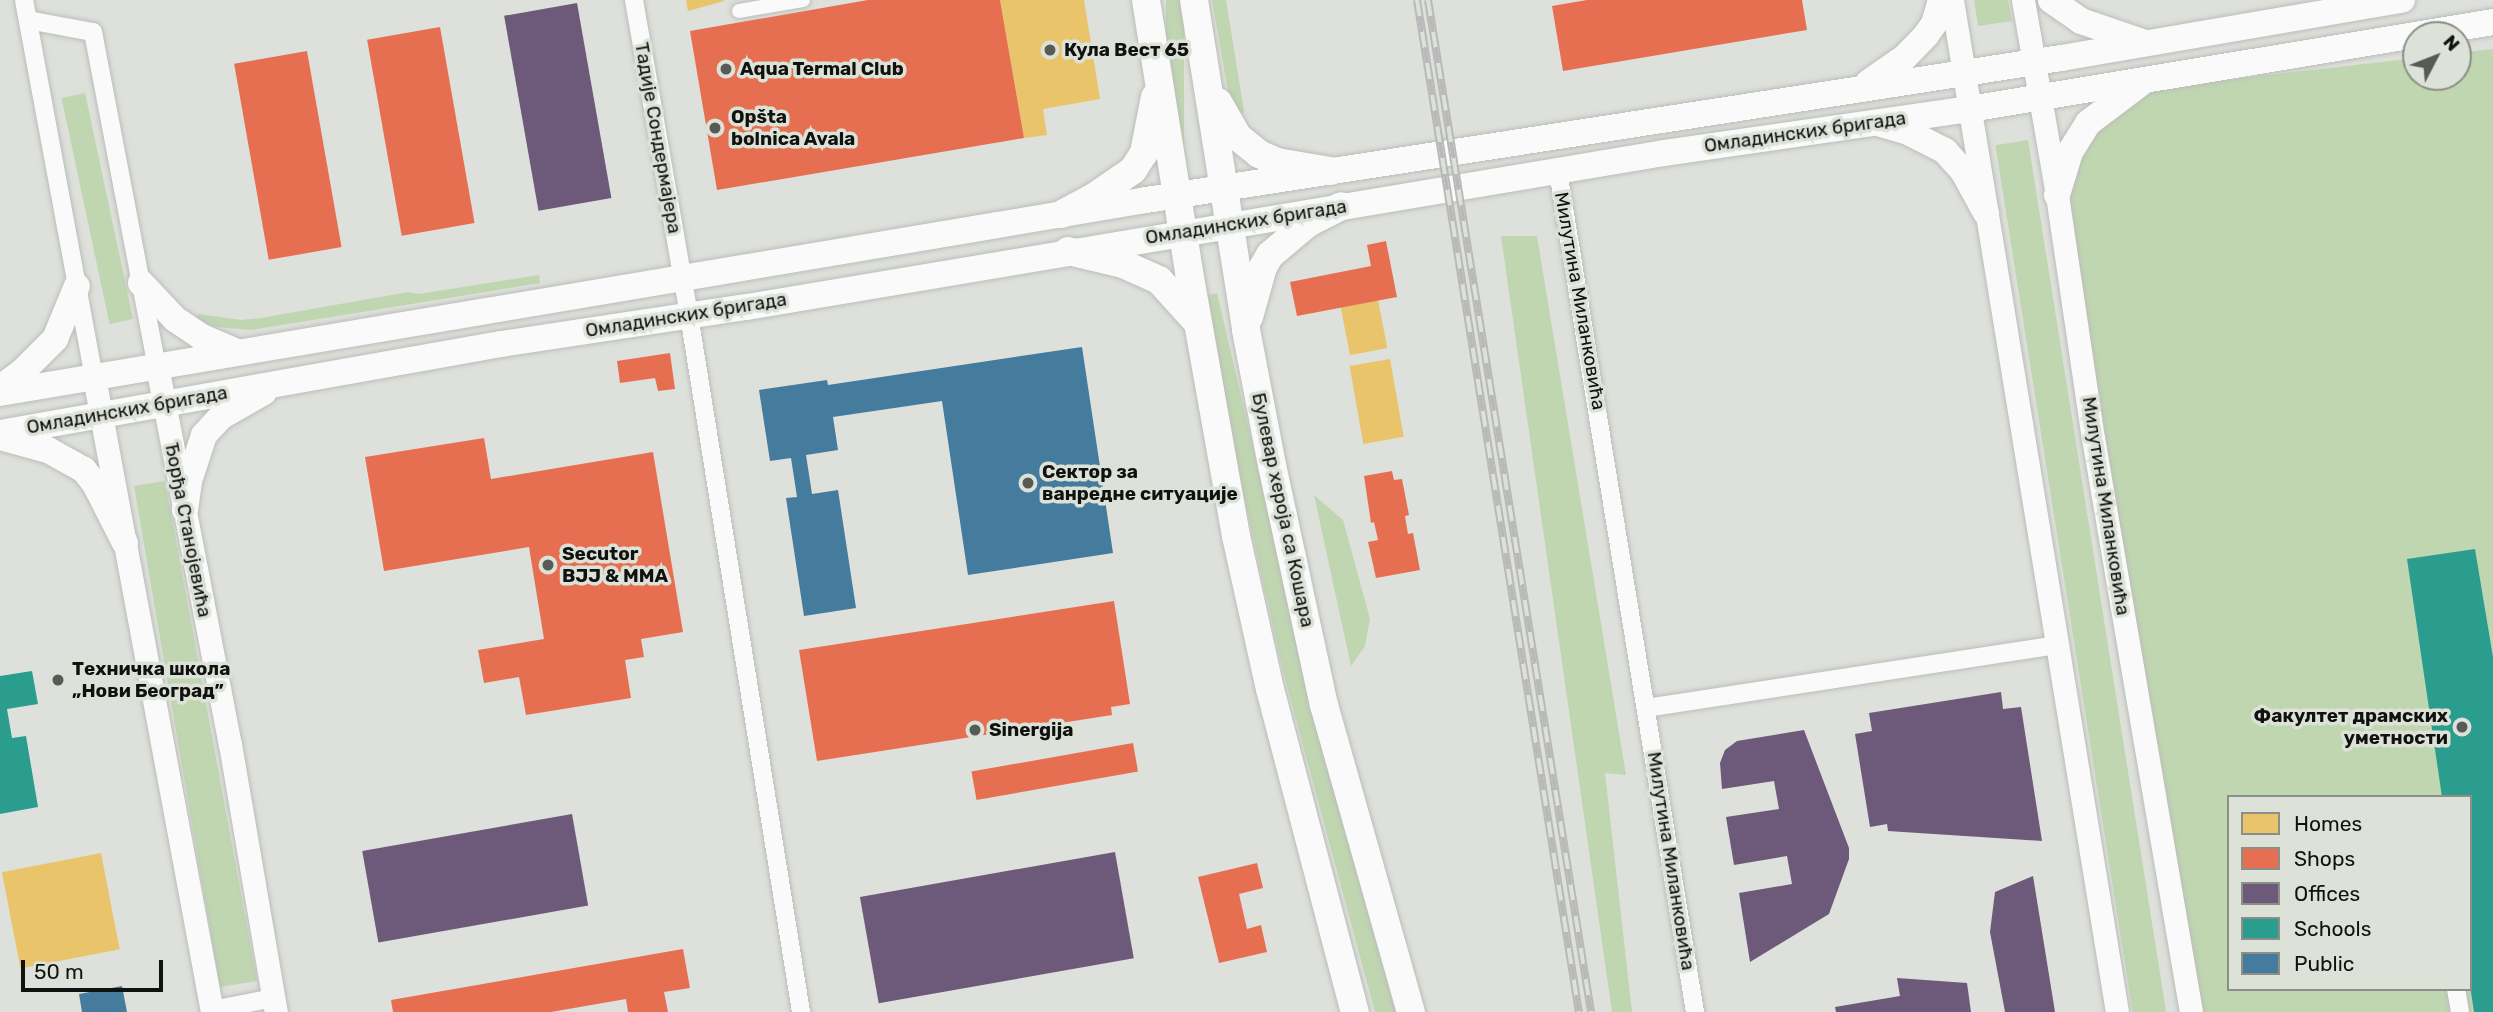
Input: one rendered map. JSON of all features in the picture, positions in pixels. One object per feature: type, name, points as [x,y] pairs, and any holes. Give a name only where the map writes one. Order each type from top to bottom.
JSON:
[{"type":"main road","points":[[1146,0],[1182,234],[1236,536],[1270,689],[1355,1012]]},
{"type":"main road","name":"Булевар хероја са Кошара","points":[[1194,0],[1246,330],[1324,705],[1411,1012]]},
{"type":"main road","points":[[1863,86],[1905,57],[1926,35],[1934,24],[1941,0]]},
{"type":"main road","points":[[2052,0],[2081,21],[2144,43]]},
{"type":"main road","name":"Омладинских бригада","points":[[0,393],[682,276],[1177,195],[2033,61],[2402,0]]},
{"type":"main road","name":"Омладинских бригада","points":[[0,435],[288,381],[1068,251],[1558,171],[1970,109],[2149,77],[2493,22]]},
{"type":"main road","points":[[1062,214],[1097,195],[1133,170],[1144,153],[1158,74]]},
{"type":"main road","points":[[2057,194],[2070,152],[2088,122],[2149,77]]},
{"type":"main road","points":[[1207,78],[1226,119],[1250,148],[1277,162],[1330,171]]},
{"type":"main road","points":[[1872,122],[1906,131],[1945,151],[1963,171],[1986,213]]},
{"type":"main road","points":[[1246,330],[1263,267],[1270,255],[1308,223],[1341,206]]},
{"type":"main road","points":[[1068,251],[1123,264],[1159,280],[1198,324]]},
{"type":"main road","points":[[141,283],[175,319],[202,337],[237,352]]},
{"type":"main road","points":[[0,388],[22,372],[55,339],[77,286]]},
{"type":"main road","points":[[185,510],[189,481],[204,435],[243,402],[288,381]]},
{"type":"main road","points":[[0,435],[48,450],[84,470],[95,485],[125,543]]},
{"type":"street","points":[[24,0],[212,1011],[275,1005]]},
{"type":"street","name":"Тадије Сондермајера","points":[[634,0],[689,315],[801,1012]]},
{"type":"street","points":[[739,11],[803,0]]},
{"type":"street","points":[[1952,0],[2117,1012]]},
{"type":"street","name":"Милутина Миланковића","points":[[2023,0],[2057,194],[2093,438],[2191,1012]]},
{"type":"street","name":"Ђорђа Станојевића","points":[[28,20],[93,32],[230,744],[275,1005]]},
{"type":"street","name":"Милутина Миланковића","points":[[1558,171],[1695,1012]]},
{"type":"street","points":[[1646,708],[2057,645]]},
{"type":"street","points":[[2456,991],[2460,1012]]},
{"type":"green space","points":[[1166,0],[1184,0],[1184,145],[1166,145]]},
{"type":"green space","points":[[1212,0],[1226,0],[1244,111],[1238,117],[1228,91]]},
{"type":"green space","points":[[1974,0],[2008,0],[2012,21],[1978,26]]},
{"type":"green space","points":[[2493,49],[2493,1012],[2203,1012],[2179,887],[2067,199],[2093,127],[2147,89],[2402,60],[2402,91],[2472,91],[2472,51]]},
{"type":"green space","points":[[85,93],[133,319],[110,324],[62,98]]},
{"type":"green space","points":[[2028,140],[2166,1012],[2133,1012],[1995,145]]},
{"type":"green space","points":[[1501,236],[1537,236],[1626,775],[1605,773],[1632,1012],[1612,1012]]},
{"type":"green space","points":[[539,275],[540,283],[251,330],[216,327],[195,319],[199,314],[241,320],[261,318],[408,292],[419,294]]},
{"type":"green space","points":[[1217,293],[1307,679],[1396,1012],[1375,1012],[1283,671],[1234,452],[1208,295]]},
{"type":"green space","points":[[165,481],[257,981],[220,987],[134,486]]},
{"type":"green space","points":[[1314,495],[1343,520],[1370,619],[1365,646],[1351,666]]},
{"type":"building: Homes","points":[[686,0],[724,0],[724,1],[688,11]]},
{"type":"building: Homes","name":"Кула Вест 65","points":[[1000,0],[1084,0],[1100,99],[1043,109],[1047,135],[1024,138]]},
{"type":"building: Homes","points":[[1378,300],[1387,348],[1350,355],[1341,307]]},
{"type":"building: Homes","points":[[1390,359],[1404,437],[1363,444],[1350,366]]},
{"type":"building: Homes","points":[[101,853],[120,949],[21,968],[2,872]]},
{"type":"building: Shops","points":[[868,0],[1000,0],[1024,138],[717,190],[690,31]]},
{"type":"building: Shops","points":[[1587,0],[1802,0],[1807,30],[1563,71],[1552,6]]},
{"type":"building: Shops","points":[[440,27],[475,223],[402,236],[367,40]]},
{"type":"building: Shops","points":[[307,51],[342,247],[269,260],[234,64]]},
{"type":"building: Shops","points":[[1386,241],[1397,297],[1297,316],[1290,282],[1371,266],[1367,245]]},
{"type":"building: Shops","points":[[670,353],[675,389],[658,391],[655,378],[620,383],[617,361]]},
{"type":"building: Shops","points":[[484,438],[491,479],[653,452],[683,632],[641,639],[644,657],[625,660],[631,698],[526,715],[519,677],[484,683],[478,650],[544,639],[529,547],[384,571],[365,457]]},
{"type":"building: Shops","points":[[1392,471],[1394,480],[1402,479],[1409,515],[1405,516],[1408,534],[1413,533],[1420,570],[1376,578],[1368,542],[1378,540],[1374,522],[1371,523],[1364,476]]},
{"type":"building: Shops","points":[[1114,601],[1130,704],[1111,707],[1112,715],[817,761],[799,650]]},
{"type":"building: Shops","points":[[1133,743],[1138,772],[977,800],[971,771]]},
{"type":"building: Shops","points":[[1257,863],[1263,888],[1239,894],[1247,929],[1261,925],[1267,952],[1219,963],[1198,877]]},
{"type":"building: Shops","points":[[683,949],[690,988],[664,992],[668,1012],[628,1012],[626,999],[551,1012],[393,1012],[391,1000]]},
{"type":"building: Offices","points":[[577,3],[611,198],[539,211],[504,16]]},
{"type":"building: Offices","points":[[2001,692],[2003,709],[2021,707],[2042,841],[1888,831],[1887,824],[1870,827],[1855,734],[1872,731],[1869,713]]},
{"type":"building: Offices","points":[[1804,730],[1849,848],[1849,859],[1829,914],[1750,962],[1739,893],[1792,884],[1787,856],[1734,865],[1726,817],[1779,809],[1774,781],[1722,789],[1720,763],[1725,750],[1737,741]]},
{"type":"building: Offices","points":[[572,814],[588,906],[378,943],[362,851]]},
{"type":"building: Offices","points":[[1115,852],[1134,958],[879,1003],[860,897]]},
{"type":"building: Offices","points":[[2033,876],[2055,1012],[2005,1012],[1990,932],[1995,892]]},
{"type":"building: Offices","points":[[1897,978],[1967,983],[1971,1012],[1836,1012],[1835,1007],[1900,996]]},
{"type":"building: Schools","name":"Факултет драмских уметности","points":[[2475,549],[2493,657],[2493,1012],[2474,1012],[2471,991],[2472,795],[2442,795],[2407,559]]},
{"type":"building: Schools","points":[[32,671],[38,704],[7,709],[12,738],[26,736],[38,807],[0,814],[0,676]]},
{"type":"building: Public","name":"Сектор за ванредне ситуације","points":[[1082,347],[1113,553],[968,575],[942,401],[833,417],[838,450],[806,455],[812,494],[838,490],[856,608],[804,616],[786,498],[797,497],[791,458],[770,461],[759,390],[827,380],[828,385]]},
{"type":"building: Public","points":[[122,986],[127,1012],[82,1012],[79,994]]},
{"type":"railway","points":[[1417,0],[1579,1012]]},
{"type":"railway","points":[[1428,0],[1591,1012]]},
{"type":"place","name":"Кула Вест 65","points":[[1050,50]]},
{"type":"place","name":"Aqua Termal Club","points":[[726,69]]},
{"type":"place","name":"Opšta bolnica Avala","points":[[715,128]]},
{"type":"place","name":"Сектор за ванредне ситуације","points":[[1028,483]]},
{"type":"place","name":"Secutor BJJ & MMA","points":[[548,565]]},
{"type":"place","name":"Техничка школа „Нови Београд”","points":[[58,680]]},
{"type":"place","name":"Факултет драмских уметности","points":[[2462,727]]},
{"type":"place","name":"Sinergija","points":[[975,730]]}]
